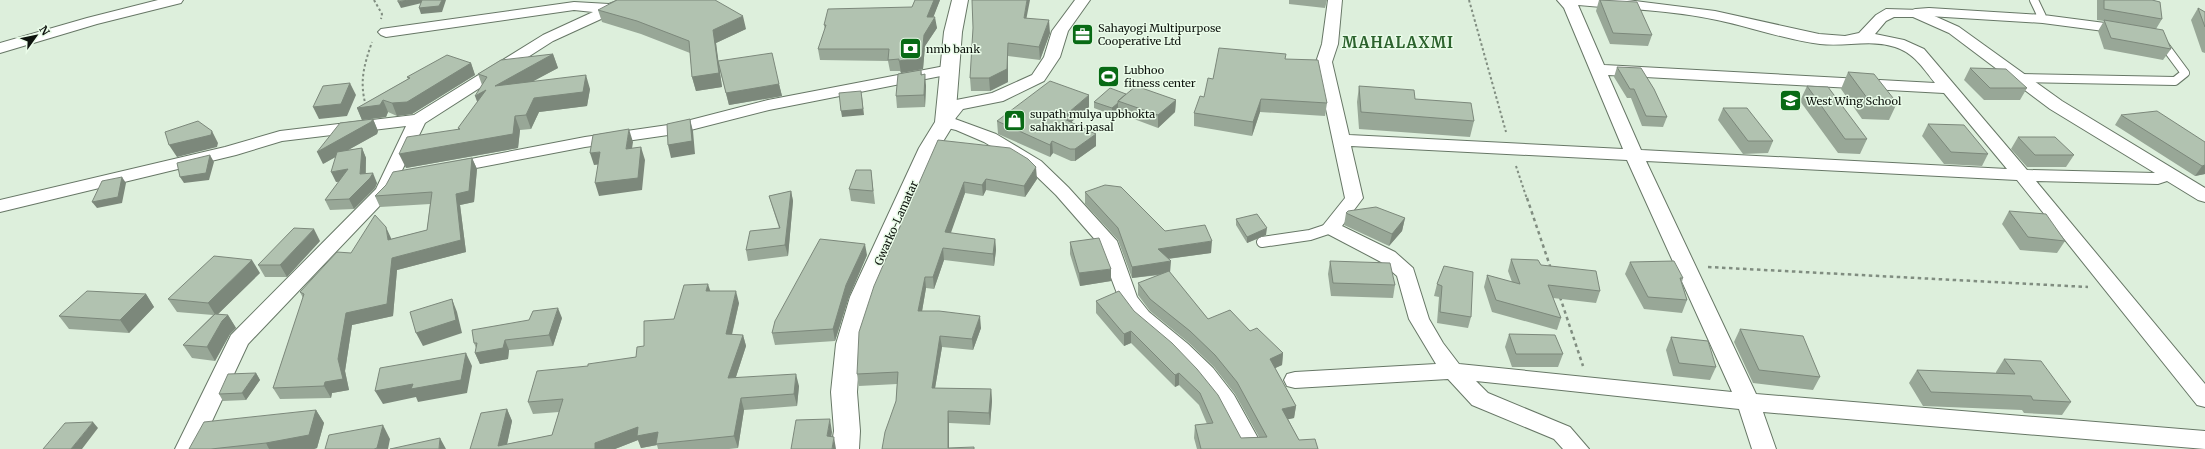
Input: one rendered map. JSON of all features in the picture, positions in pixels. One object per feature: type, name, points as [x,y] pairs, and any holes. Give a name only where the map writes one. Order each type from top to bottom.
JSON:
[{"type":"main road","name":"Gwarko-Lamatar","points":[[845,449],[847,431],[844,392],[848,344],[862,297],[929,148],[945,122],[953,32],[960,0]]},
{"type":"street","points":[[0,48],[92,21],[176,0]]},
{"type":"street","points":[[0,206],[230,151],[280,136],[418,120],[548,38],[631,0]]},
{"type":"street","points":[[1083,0],[1060,32],[1052,56],[1038,78],[997,97],[957,105],[945,122],[962,126],[990,138],[1035,165],[1062,191],[1107,241],[1128,299],[1142,317],[1180,349],[1205,374],[1226,400],[1252,449]]},
{"type":"street","points":[[1335,0],[1330,44],[1324,62],[1354,198],[1331,228],[1365,247],[1388,257],[1406,273],[1419,319],[1435,348],[1453,372],[1480,399],[1562,433],[1577,449]]},
{"type":"street","points":[[1564,0],[1635,5],[1715,15],[1819,39],[1845,41],[1864,37],[1900,43],[1918,52],[2022,175],[2205,399]]},
{"type":"street","points":[[1564,0],[1571,6],[1634,155],[1748,402],[1764,449]]},
{"type":"street","points":[[1894,0],[1916,13],[1954,30],[2056,105],[2205,196]]},
{"type":"street","points":[[380,30],[574,6],[613,9]]},
{"type":"street","points":[[1864,37],[1881,18],[1891,12],[1916,13]]},
{"type":"street","points":[[436,170],[585,142],[675,129],[768,106],[950,70]]},
{"type":"street","points":[[1598,70],[1774,78],[1824,83],[1949,88]]},
{"type":"street","points":[[187,449],[239,340],[384,191],[418,120]]},
{"type":"street","points":[[1342,140],[2022,175],[2158,179],[2166,173]]},
{"type":"street","points":[[389,178],[413,174]]},
{"type":"street","points":[[1295,380],[1453,372],[1588,384],[1748,402],[2205,440]]},
{"type":"lane","points":[[2034,0],[2042,19]]},
{"type":"lane","points":[[1916,13],[1929,12],[2042,19],[2122,30]]},
{"type":"lane","points":[[2018,78],[2175,81],[2185,73],[2159,38]]},
{"type":"lane","points":[[1262,242],[1310,235],[1331,228]]},
{"type":"path","points":[[368,110],[360,87],[363,64],[380,30],[382,14],[374,0]]},
{"type":"path","points":[[1469,0],[1510,148],[1552,273]]},
{"type":"path","points":[[1684,266],[2115,288]]},
{"type":"path","points":[[1559,296],[1588,384]]},
{"type":"building","points":[[422,0],[442,0],[439,6],[419,8]]},
{"type":"building","points":[[617,0],[715,0],[743,16],[713,30],[719,73],[692,77],[689,41],[637,21],[598,10]]},
{"type":"building","points":[[915,0],[934,0],[927,17],[935,17],[924,35],[922,57],[899,61],[899,59],[888,60],[889,49],[818,49],[826,25],[824,25],[828,9],[912,7]]},
{"type":"building","points":[[972,0],[1027,0],[1024,18],[1049,20],[1039,47],[1008,43],[1007,69],[989,78],[970,78],[973,28]]},
{"type":"building","points":[[1600,0],[1637,2],[1652,35],[1613,33]]},
{"type":"building","points":[[2104,0],[2152,0],[2160,2],[2162,19],[2104,9]]},
{"type":"building","points":[[2198,8],[2205,12],[2205,27]]},
{"type":"building","points":[[2104,20],[2163,30],[2171,49],[2111,38]]},
{"type":"building","points":[[1219,48],[1286,54],[1285,59],[1318,60],[1327,103],[1261,99],[1253,122],[1194,113],[1200,96],[1204,97],[1208,78],[1213,79]]},
{"type":"building","points":[[772,53],[779,84],[726,93],[718,61]]},
{"type":"building","points":[[553,54],[495,86],[586,75],[583,92],[534,98],[526,115],[515,116],[513,134],[399,154],[407,137],[460,129],[458,128],[486,90],[475,96],[487,77],[478,74],[501,60]]},
{"type":"building","points":[[447,55],[471,63],[407,102],[392,103],[383,100],[380,105],[357,108],[410,78],[407,77]]},
{"type":"building","points":[[1617,67],[1641,68],[1654,89],[1667,117],[1646,116],[1634,89],[1630,89]]},
{"type":"building","points":[[1970,68],[2006,69],[2027,88],[1990,88]]},
{"type":"building","points":[[921,70],[921,75],[925,74],[924,95],[896,96],[898,74]]},
{"type":"building","points":[[1848,72],[1874,74],[1897,103],[1870,102]]},
{"type":"building","points":[[1050,81],[1089,95],[1062,118],[1096,134],[1075,149],[1070,149],[1052,141],[1050,145],[997,121]]},
{"type":"building","points":[[350,83],[341,104],[313,107],[323,86]]},
{"type":"building","points":[[1136,86],[1176,100],[1158,115],[1118,101]]},
{"type":"building","points":[[1359,86],[1414,90],[1415,99],[1471,103],[1474,121],[1361,112]]},
{"type":"building","points":[[1807,86],[1828,87],[1867,139],[1845,139]]},
{"type":"building","points":[[1110,88],[1126,94],[1112,108],[1094,102]]},
{"type":"building","points":[[861,91],[863,109],[841,111],[839,93]]},
{"type":"building","points":[[1723,108],[1747,108],[1773,141],[1748,141]]},
{"type":"building","points":[[2157,111],[2205,142],[2205,165],[2202,166],[2121,115]]},
{"type":"building","points":[[373,119],[371,122],[317,152],[340,123]]},
{"type":"building","points":[[690,119],[692,141],[668,145],[667,124]]},
{"type":"building","points":[[198,121],[212,131],[211,135],[169,145],[165,132]]},
{"type":"building","points":[[1928,124],[1964,125],[1988,154],[1951,152]]},
{"type":"building","points":[[629,129],[626,149],[641,147],[638,178],[595,183],[600,152],[590,153],[593,135]]},
{"type":"building","points":[[2018,137],[2055,137],[2074,155],[2035,155]]},
{"type":"building","points":[[938,140],[1010,148],[1028,159],[1036,167],[1024,186],[986,179],[982,185],[964,182],[945,232],[995,239],[993,254],[943,248],[933,277],[925,277],[918,311],[939,311],[980,316],[972,339],[940,336],[932,388],[991,389],[989,413],[948,411],[948,448],[974,447],[974,449],[882,449],[885,432],[896,401],[898,372],[857,374],[859,332],[874,286]]},
{"type":"building","points":[[362,148],[360,174],[373,173],[370,178],[349,199],[325,200],[348,169],[331,172],[337,152]]},
{"type":"building","points":[[210,155],[206,173],[180,177],[177,163]]},
{"type":"building","points":[[472,158],[469,191],[456,194],[461,240],[392,258],[387,304],[346,313],[338,359],[343,379],[325,382],[324,386],[273,388],[304,294],[300,292],[337,252],[351,253],[375,215],[386,227],[388,240],[427,230],[432,192],[375,196],[386,185],[393,172]]},
{"type":"building","points":[[856,170],[871,170],[873,191],[849,189]]},
{"type":"building","points":[[122,177],[118,197],[92,202],[102,181]]},
{"type":"building","points":[[1105,185],[1121,187],[1165,231],[1205,225],[1212,241],[1158,249],[1171,261],[1132,267],[1118,228],[1085,192]]},
{"type":"building","points":[[791,191],[785,245],[746,250],[750,231],[780,228],[769,196]]},
{"type":"building","points":[[1376,207],[1405,218],[1392,234],[1346,213],[1348,211]]},
{"type":"building","points":[[2009,211],[2046,214],[2065,241],[2028,237]]},
{"type":"building","points":[[1257,214],[1267,228],[1247,237],[1236,219]]},
{"type":"building","points":[[294,228],[314,229],[280,265],[258,265]]},
{"type":"building","points":[[1099,238],[1111,269],[1079,273],[1070,242]]},
{"type":"building","points":[[820,239],[865,244],[846,285],[833,329],[772,333],[775,321]]},
{"type":"building","points":[[214,256],[252,260],[208,303],[168,299]]},
{"type":"building","points":[[1511,259],[1538,260],[1541,265],[1596,271],[1600,291],[1548,285],[1561,318],[1496,300],[1487,275],[1520,284]]},
{"type":"building","points":[[1330,261],[1390,263],[1395,285],[1333,283]]},
{"type":"building","points":[[1674,261],[1683,278],[1680,278],[1687,300],[1648,297],[1630,262]]},
{"type":"building","points":[[1444,266],[1473,272],[1471,317],[1440,312],[1442,286],[1437,284]]},
{"type":"building","points":[[1169,271],[1208,319],[1230,310],[1250,331],[1257,328],[1283,353],[1270,359],[1296,406],[1282,409],[1299,440],[1315,439],[1318,449],[1201,449],[1195,425],[1213,423],[1200,393],[1179,373],[1175,375],[1131,331],[1124,334],[1096,301],[1119,291],[1134,311],[1172,343],[1197,369],[1218,395],[1241,438],[1267,437],[1237,382],[1215,355],[1190,331],[1150,299],[1138,283]]},
{"type":"building","points":[[708,284],[706,291],[736,291],[726,334],[743,335],[728,378],[796,374],[794,394],[741,398],[734,436],[656,444],[658,432],[637,436],[638,427],[595,443],[595,449],[470,449],[481,413],[507,409],[498,446],[552,435],[563,399],[528,402],[537,371],[588,366],[588,364],[636,357],[637,347],[644,346],[644,321],[674,319],[684,285]]},
{"type":"building","points":[[87,291],[146,294],[120,320],[59,316]]},
{"type":"building","points":[[452,299],[456,320],[416,333],[410,312]]},
{"type":"building","points":[[558,308],[549,335],[505,340],[503,348],[475,353],[477,343],[474,343],[472,330],[529,320],[533,311]]},
{"type":"building","points":[[215,314],[228,315],[222,321],[207,347],[183,345]]},
{"type":"building","points":[[1740,329],[1803,336],[1820,377],[1759,370]]},
{"type":"building","points":[[1509,334],[1555,335],[1563,354],[1516,354]]},
{"type":"building","points":[[1671,337],[1708,341],[1716,367],[1679,363]]},
{"type":"building","points":[[466,353],[461,380],[411,389],[413,384],[375,391],[380,368]]},
{"type":"building","points":[[2004,359],[2041,361],[2071,402],[2033,400],[2031,396],[1931,392],[1917,370],[2015,374]]},
{"type":"building","points":[[256,373],[242,393],[219,394],[228,374]]},
{"type":"building","points":[[316,410],[309,435],[266,443],[211,449],[189,449],[204,422]]},
{"type":"building","points":[[830,419],[827,436],[834,437],[832,449],[791,449],[796,420]]},
{"type":"building","points":[[93,422],[71,449],[43,449],[65,423]]},
{"type":"building","points":[[383,425],[377,448],[325,449],[329,435]]},
{"type":"building","points":[[440,438],[439,449],[390,449]]},
{"type":"place","name":"Sahayogi Multipurpose Cooperative Ltd","points":[[1082,34]]},
{"type":"place","name":"nmb bank","points":[[911,49]]},
{"type":"place","name":"Lubhoo fitness center","points":[[1109,76]]},
{"type":"place","name":"West Wing School","points":[[1791,101]]},
{"type":"place","name":"supath mulya upbhokta sahakhari pasal","points":[[1014,120]]},
{"type":"district","name":"MAHALAXMI","points":[[1398,42]]}]
